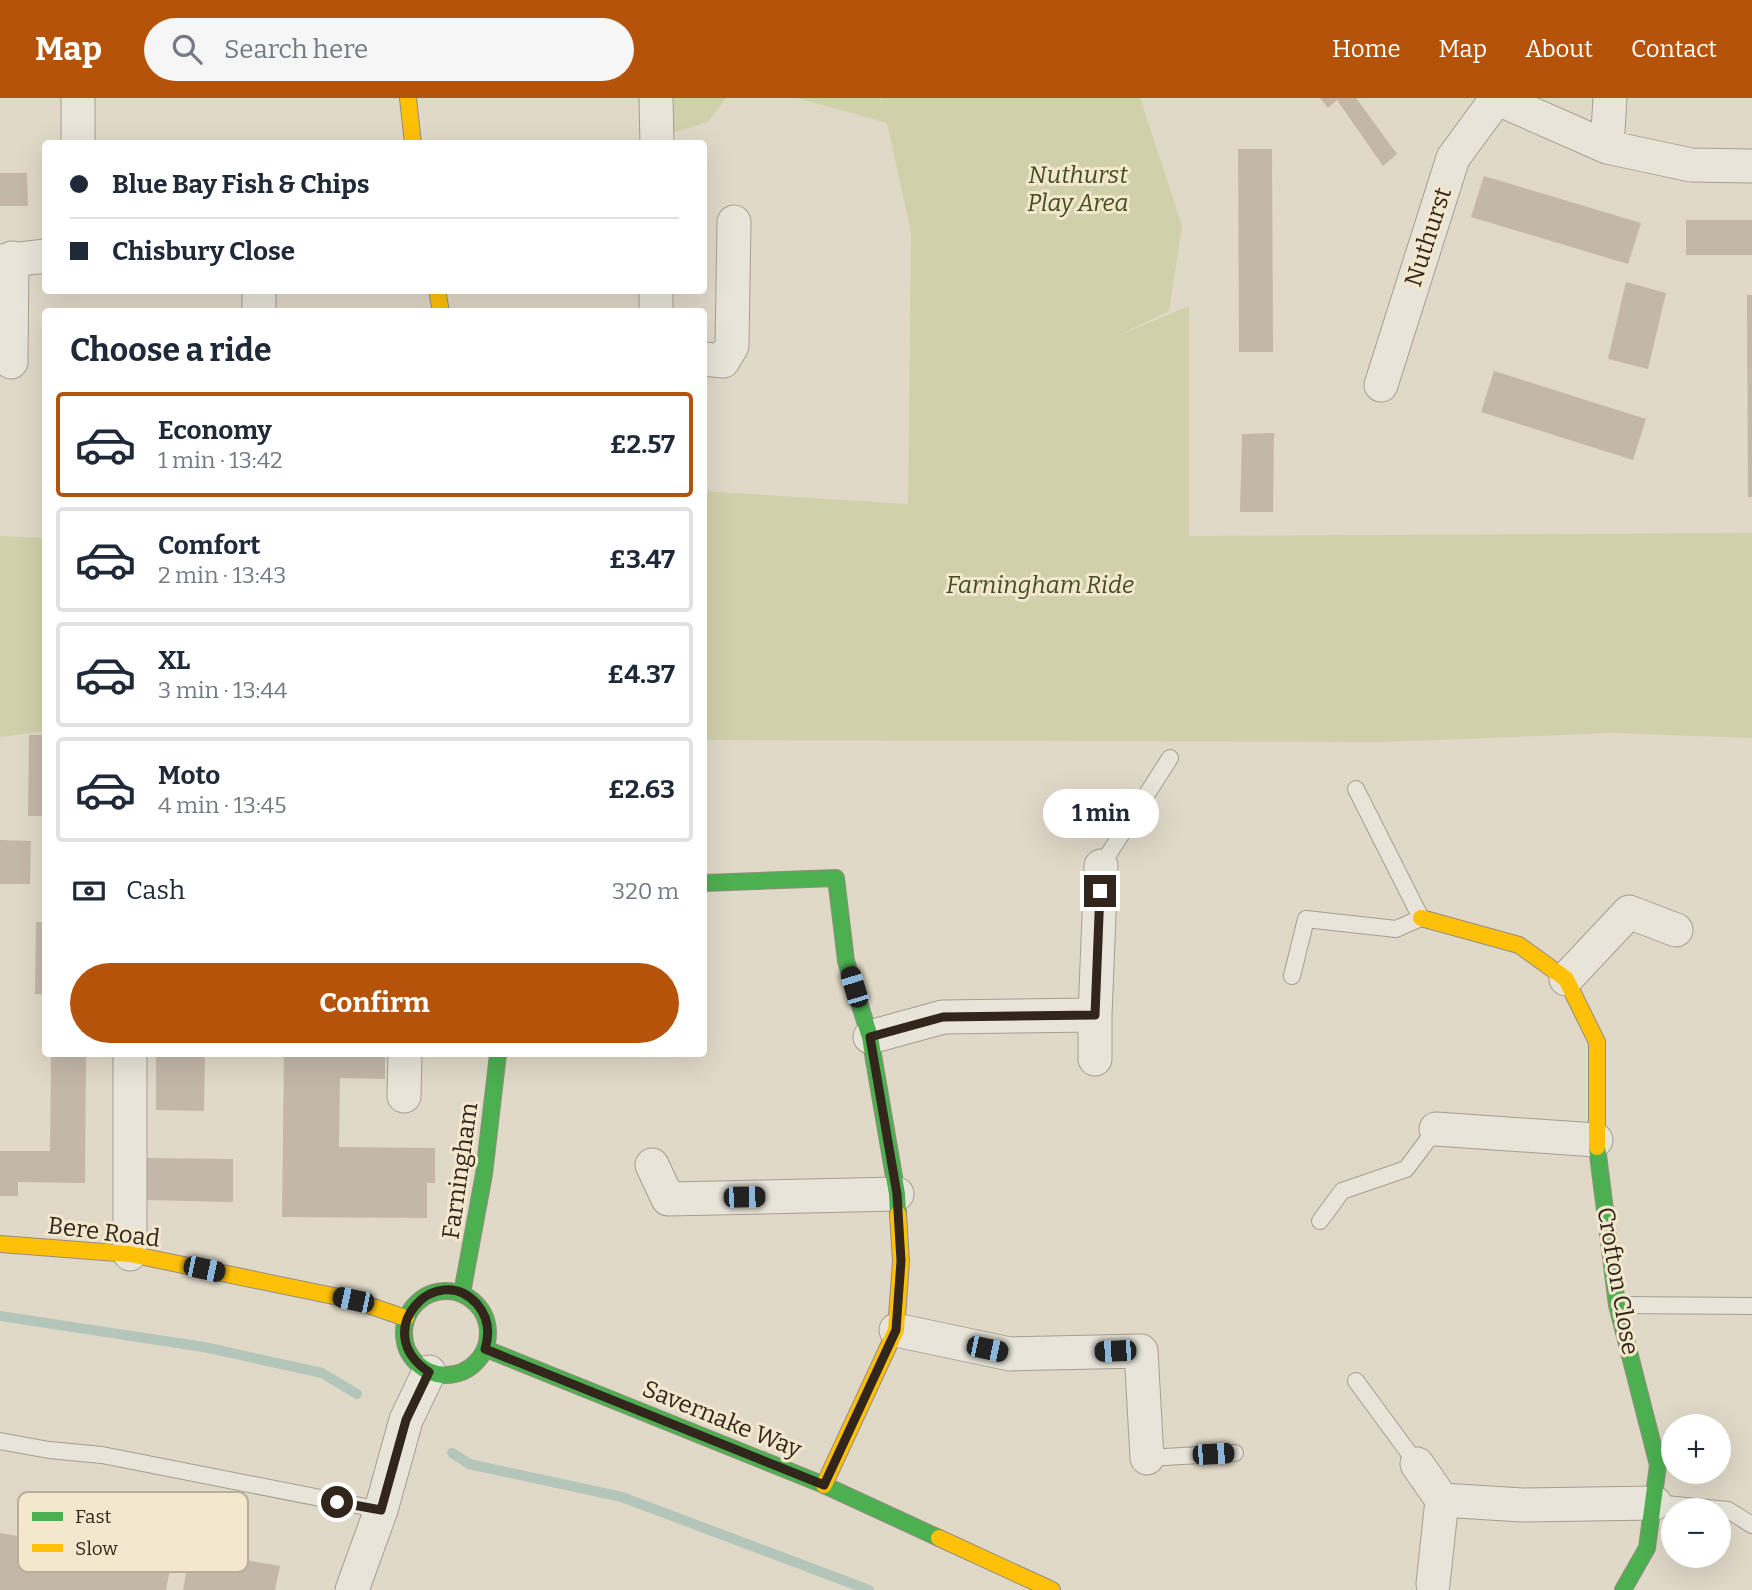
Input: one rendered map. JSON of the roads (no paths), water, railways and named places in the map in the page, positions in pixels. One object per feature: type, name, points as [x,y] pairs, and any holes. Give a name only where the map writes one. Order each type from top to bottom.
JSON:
[{"type":"street","points":[[78,98],[78,140]]},
{"type":"street","points":[[408,98],[413,140]]},
{"type":"street","points":[[656,98],[656,140]]},
{"type":"street","name":"Nuthurst","points":[[1381,386],[1453,158],[1497,98],[1607,147],[1691,165],[1752,166]]},
{"type":"street","points":[[1607,147],[1610,98]]},
{"type":"street","points":[[707,359],[723,361],[732,346],[734,222]]},
{"type":"street","points":[[11,362],[6,259],[42,256]]},
{"type":"street","points":[[1095,1059],[1101,866]]},
{"type":"street","points":[[707,883],[836,878],[846,961],[870,1037],[897,1194],[901,1261],[896,1330],[824,1485]]},
{"type":"street","points":[[1566,979],[1629,912],[1676,930]]},
{"type":"street","name":"Crofton Close","points":[[1421,918],[1519,945],[1566,979],[1597,1042],[1596,1140],[1616,1305],[1658,1465],[1647,1548],[1623,1590]]},
{"type":"street","points":[[870,1037],[943,1017],[1095,1015]]},
{"type":"street","points":[[130,1057],[130,1254]]},
{"type":"street","points":[[404,1096],[405,1057]]},
{"type":"street","name":"Farningham","points":[[462,1293],[473,1247],[498,1057]]},
{"type":"street","points":[[1436,1129],[1596,1140]]},
{"type":"street","points":[[652,1165],[668,1199],[897,1194]]},
{"type":"street","name":"Bere Road","points":[[0,1244],[130,1254],[353,1300],[406,1318]]},
{"type":"street","points":[[449,1290],[474,1300],[483,1310],[489,1336],[478,1361],[468,1370],[442,1376],[429,1372],[410,1355],[405,1343],[406,1318],[413,1306],[423,1297],[449,1290]]},
{"type":"street","points":[[896,1330],[1010,1354],[1140,1341],[1147,1458]]},
{"type":"street","name":"Savernake Way","points":[[485,1349],[824,1485],[1052,1590]]},
{"type":"street","points":[[352,1590],[381,1510],[406,1420],[429,1372]]},
{"type":"street","points":[[1417,1464],[1442,1500],[1430,1587]]},
{"type":"street","points":[[1442,1500],[1522,1505],[1655,1503]]},
{"type":"lane","points":[[1101,866],[1170,758]]},
{"type":"lane","points":[[1292,976],[1306,919],[1396,929],[1421,918],[1356,789]]},
{"type":"lane","points":[[1320,1221],[1342,1191],[1406,1169],[1436,1129]]},
{"type":"lane","points":[[1616,1305],[1752,1306]]},
{"type":"lane","points":[[1356,1381],[1417,1464]]},
{"type":"lane","points":[[0,1441],[49,1450],[102,1455],[381,1510]]},
{"type":"lane","points":[[1147,1458],[1235,1453]]},
{"type":"lane","points":[[1655,1503],[1728,1510],[1752,1525]]},
{"type":"waterway","points":[[0,1316],[204,1347],[322,1373],[357,1394]]},
{"type":"waterway","points":[[452,1453],[469,1464],[622,1497],[869,1590]]},
{"type":"park label","name":"Nuthurst Play Area","points":[[1078,189]]},
{"type":"park label","name":"Farningham Ride","points":[[1040,585]]}]
